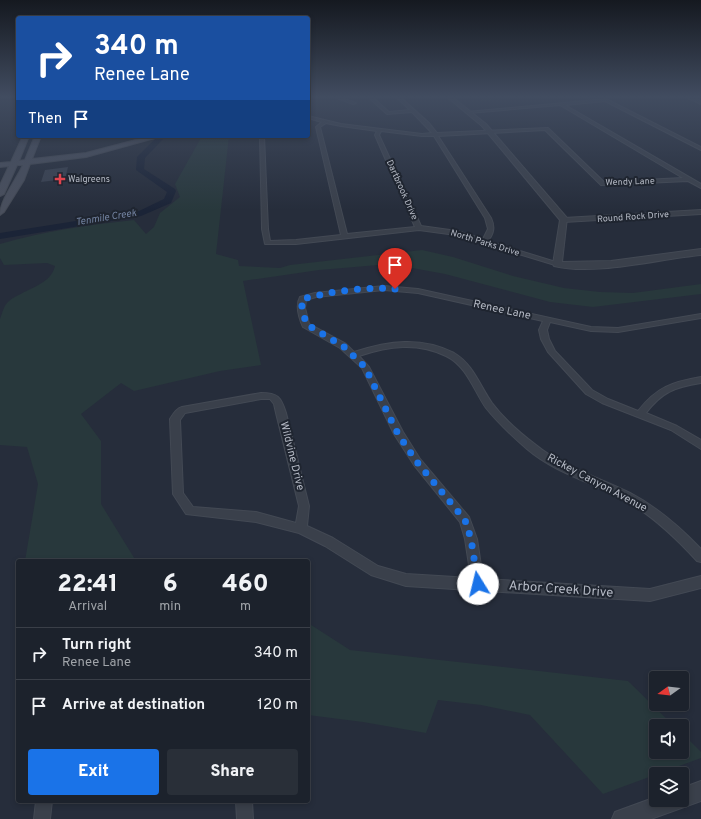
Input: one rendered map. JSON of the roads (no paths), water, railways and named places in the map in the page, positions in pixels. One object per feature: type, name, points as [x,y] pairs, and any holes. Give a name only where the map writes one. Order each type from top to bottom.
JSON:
[{"type":"main road","points":[[2,190],[25,138]]},
{"type":"main road","points":[[0,212],[16,185],[37,138]]},
{"type":"main road","points":[[137,141],[143,138]]},
{"type":"main road","points":[[0,165],[28,160],[86,155],[150,138]]},
{"type":"main road","points":[[0,161],[15,162]]},
{"type":"main road","points":[[2,190],[16,185]]},
{"type":"street","points":[[320,134],[344,236]]},
{"type":"street","name":"Dartbrook Drive","points":[[377,134],[419,228]]},
{"type":"street","points":[[435,134],[492,225],[490,235],[484,242]]},
{"type":"street","points":[[492,134],[564,220],[557,264]]},
{"type":"street","name":"Wendy Lane","points":[[551,134],[603,184],[688,179]]},
{"type":"street","points":[[612,134],[701,186]]},
{"type":"street","points":[[672,134],[701,149]]},
{"type":"street","name":"North Parks Drive","points":[[262,138],[265,229],[267,242],[296,242],[419,228],[457,233],[557,264],[576,266],[701,252]]},
{"type":"street","name":"Round Rock Drive","points":[[564,220],[701,212]]},
{"type":"street","name":"Renee Lane","points":[[354,355],[343,346],[306,324],[301,308],[301,302],[303,299],[315,295],[384,288],[418,292],[592,329],[618,330],[701,316]]},
{"type":"street","points":[[547,320],[543,330],[545,339],[552,352],[588,392],[674,428],[701,445]]},
{"type":"street","name":"Rickey Canyon Avenue","points":[[354,355],[395,343],[415,344],[452,356],[470,373],[489,405],[534,449],[569,471],[626,496],[661,517],[680,534],[701,557]]},
{"type":"street","points":[[354,355],[365,367],[398,434],[417,462],[465,520],[471,539],[478,584]]},
{"type":"street","points":[[640,415],[652,398],[664,390],[675,384],[701,380]]},
{"type":"street","name":"Arbor Creek Drive","points":[[261,396],[182,410],[175,419],[178,494],[190,511],[256,517],[301,530],[330,542],[375,571],[406,580],[650,595],[701,582]]},
{"type":"street","name":"Wildvine Drive","points":[[261,396],[272,396],[278,404],[281,413],[304,506],[301,530]]},
{"type":"street","points":[[689,795],[701,791]]},
{"type":"street","points":[[42,819],[44,803]]},
{"type":"street","points":[[244,803],[245,819]]},
{"type":"street","points":[[622,819],[656,807]]},
{"type":"waterway","name":"Tenmile Creek","points":[[0,236],[141,213],[168,201],[172,191],[140,170],[141,157],[160,138]]},
{"type":"place","name":"Walgreens","points":[[60,179]]}]
